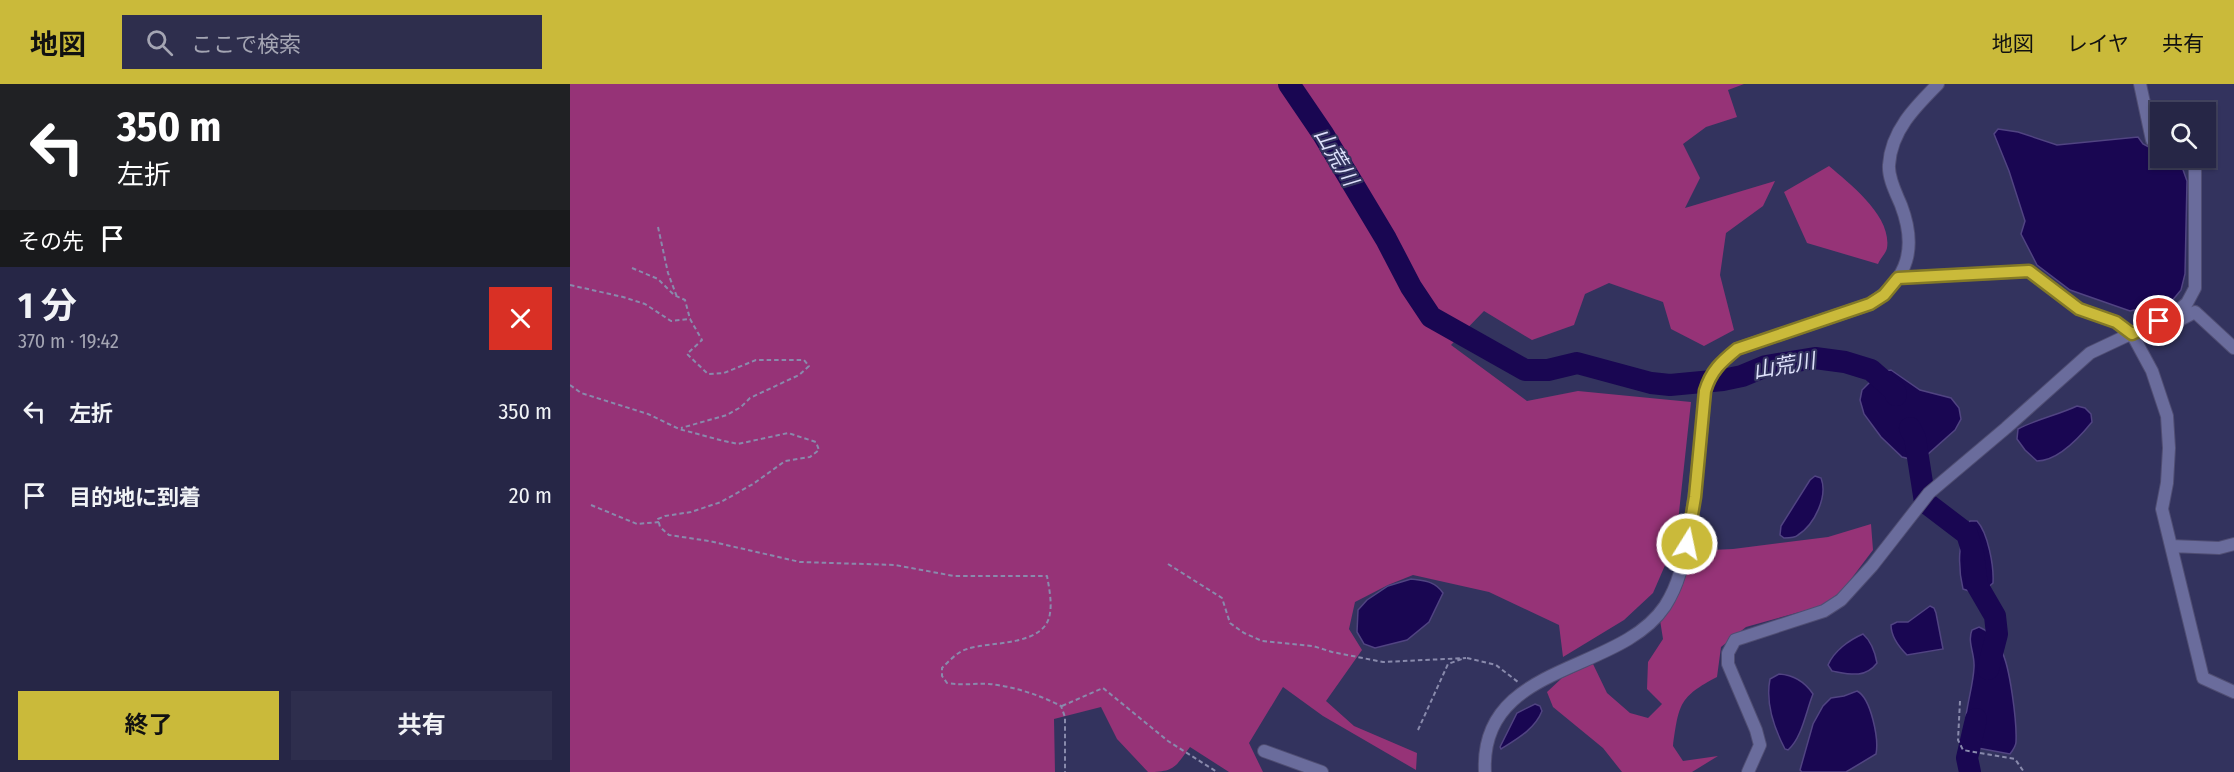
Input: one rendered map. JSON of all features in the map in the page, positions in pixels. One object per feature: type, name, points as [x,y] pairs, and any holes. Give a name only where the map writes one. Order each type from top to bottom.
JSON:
[{"type":"street","points":[[1485,772],[1484,759],[1487,742],[1497,720],[1511,701],[1527,688],[1633,636],[1665,607],[1676,588],[1695,497],[1705,391],[1709,376],[1724,359],[1737,349],[1870,304],[1884,295],[1898,278],[1907,256],[1909,225],[1888,168],[1891,150],[1906,118],[1938,84]]},
{"type":"street","points":[[2140,84],[2150,131]]},
{"type":"street","points":[[1748,772],[1760,745],[1728,664],[1728,653],[1735,640],[1824,611],[1841,600],[1872,566],[1929,493],[2090,353],[2175,313],[2187,303],[2194,288],[2195,168]]},
{"type":"street","points":[[1898,278],[2029,271],[2079,309],[2137,331],[2178,321],[2195,312],[2234,348]]},
{"type":"street","points":[[2137,331],[2167,416],[2169,448],[2167,483],[2162,509],[2203,678],[2234,692]]},
{"type":"street","points":[[2171,546],[2219,548],[2234,544]]},
{"type":"street","points":[[1264,751],[1322,772]]},
{"type":"path","points":[[658,226],[668,273],[677,297]]},
{"type":"path","points":[[632,268],[658,279],[677,297],[685,300],[690,319],[702,340],[687,354],[708,374],[724,373],[756,360],[804,360],[809,366],[798,375],[750,398],[727,416],[679,429]]},
{"type":"path","points":[[570,285],[645,304],[671,321],[690,319]]},
{"type":"path","points":[[570,385],[581,393],[648,414],[679,429],[738,444],[788,433],[816,442],[819,450],[810,457],[785,461],[753,484],[721,502],[691,512],[658,519],[660,527],[669,535],[709,541],[800,562],[895,565],[954,576],[1047,576],[1050,614],[1046,625],[1032,637],[966,649],[953,657],[942,669],[942,676],[947,683],[964,686],[1001,685],[1051,700],[1061,706],[1065,717],[1065,772]]},
{"type":"path","points":[[591,505],[637,524],[659,522]]},
{"type":"path","points":[[1168,564],[1222,598],[1230,623],[1244,633],[1262,641],[1313,646],[1383,662],[1466,658],[1496,665],[1527,688]]},
{"type":"path","points":[[1418,730],[1448,664],[1466,658]]},
{"type":"path","points":[[1061,706],[1103,688],[1168,741],[1216,772]]},
{"type":"path","points":[[1960,701],[1958,740],[1963,750],[2015,759],[2024,772]]},
{"type":"shaded area","points":[[570,84],[1744,84],[1728,90],[1737,117],[1706,127],[1683,144],[1700,178],[1685,208],[1775,181],[1763,206],[1726,233],[1720,275],[1734,330],[1704,346],[1671,329],[1663,302],[1609,283],[1585,294],[1574,325],[1532,340],[1484,311],[1451,345],[1527,401],[1578,391],[1691,402],[1676,540],[1653,593],[1624,620],[1563,657],[1559,625],[1489,592],[1413,575],[1355,602],[1349,629],[1362,650],[1326,701],[1354,726],[1417,753],[1416,770],[1323,716],[1283,687],[1249,743],[1263,772],[1229,772],[1190,747],[1174,767],[1164,771],[1148,772],[1117,739],[1101,707],[1054,719],[1055,772],[570,772]]},
{"type":"shaded area","points":[[1998,129],[2018,132],[2057,145],[2138,137],[2143,144],[2150,148],[2150,168],[2182,168],[2187,181],[2185,274],[2181,290],[2171,302],[2130,311],[2070,290],[2037,265],[2021,234],[2025,221],[1994,134]]},
{"type":"shaded area","points":[[1829,166],[1868,202],[1883,224],[1887,236],[1887,248],[1878,264],[1807,243],[1784,192]]},
{"type":"shaded area","points":[[1891,370],[1920,390],[1951,398],[1959,408],[1961,419],[1955,430],[1928,454],[1914,460],[1902,457],[1881,437],[1864,414],[1860,400],[1862,390],[1880,372]]},
{"type":"shaded area","points":[[2077,406],[2085,408],[2091,414],[2092,422],[2074,441],[2053,457],[2037,461],[2017,439],[2018,429]]},
{"type":"shaded area","points":[[1815,476],[1821,478],[1823,493],[1815,517],[1795,537],[1784,538],[1780,535],[1781,526],[1810,480]]},
{"type":"shaded area","points":[[1970,521],[1977,521],[1981,526],[1990,550],[1992,568],[1993,583],[1975,592],[1963,589],[1960,572],[1961,544]]},
{"type":"shaded area","points":[[1871,524],[1873,550],[1842,591],[1821,606],[1746,627],[1721,647],[1717,677],[1688,697],[1683,703],[1677,720],[1673,746],[1683,761],[1718,756],[1692,772],[1622,772],[1603,748],[1553,707],[1547,692],[1562,678],[1593,664],[1607,693],[1630,713],[1648,718],[1662,704],[1647,689],[1648,662],[1663,639],[1660,620],[1681,588],[1690,551],[1733,549],[1828,537]]},
{"type":"shaded area","points":[[1411,579],[1433,584],[1443,593],[1429,622],[1407,640],[1375,648],[1364,644],[1357,632],[1358,610],[1367,600],[1388,586]]},
{"type":"shaded area","points":[[1930,606],[1936,613],[1943,649],[1907,655],[1896,641],[1891,625],[1897,622],[1908,622]]},
{"type":"shaded area","points":[[1979,627],[1995,639],[2007,668],[2016,733],[2015,745],[2010,754],[1967,746],[1965,726],[1974,667],[1971,635],[1972,630]]},
{"type":"shaded area","points":[[1863,634],[1873,647],[1877,663],[1862,673],[1832,671],[1828,665],[1834,655],[1847,643]]},
{"type":"shaded area","points":[[1779,674],[1799,680],[1813,694],[1797,739],[1788,750],[1785,749],[1777,733],[1770,707],[1770,679]]},
{"type":"shaded area","points":[[1857,691],[1862,695],[1870,710],[1876,739],[1876,754],[1846,772],[1802,772],[1800,770],[1813,724],[1823,706],[1831,698]]},
{"type":"shaded area","points":[[1535,704],[1540,706],[1542,711],[1535,723],[1525,733],[1501,749],[1517,713]]},
{"type":"waterway","name":"山荒川","points":[[1289,84],[1323,134],[1386,239],[1411,287],[1431,317],[1525,370],[1548,370],[1577,363],[1651,383],[1670,385],[1723,380],[1742,376],[1766,366],[1815,358],[1845,362],[1871,370],[1895,391],[1896,395]]},
{"type":"waterway","name":"山荒川","points":[[1910,428],[1915,438],[1925,502],[1967,534],[1973,553],[1977,585],[1995,616],[1997,634],[1988,669]]},
{"type":"waterway","name":"山荒川","points":[[1970,772],[1967,758],[1976,719]]},
{"type":"route","points":[[1687,544],[1695,497],[1705,391],[1709,376],[1724,359],[1737,349],[1870,304],[1884,295],[1898,278],[2029,271],[2079,309],[2116,322],[2132,334],[2159,321]]}]
